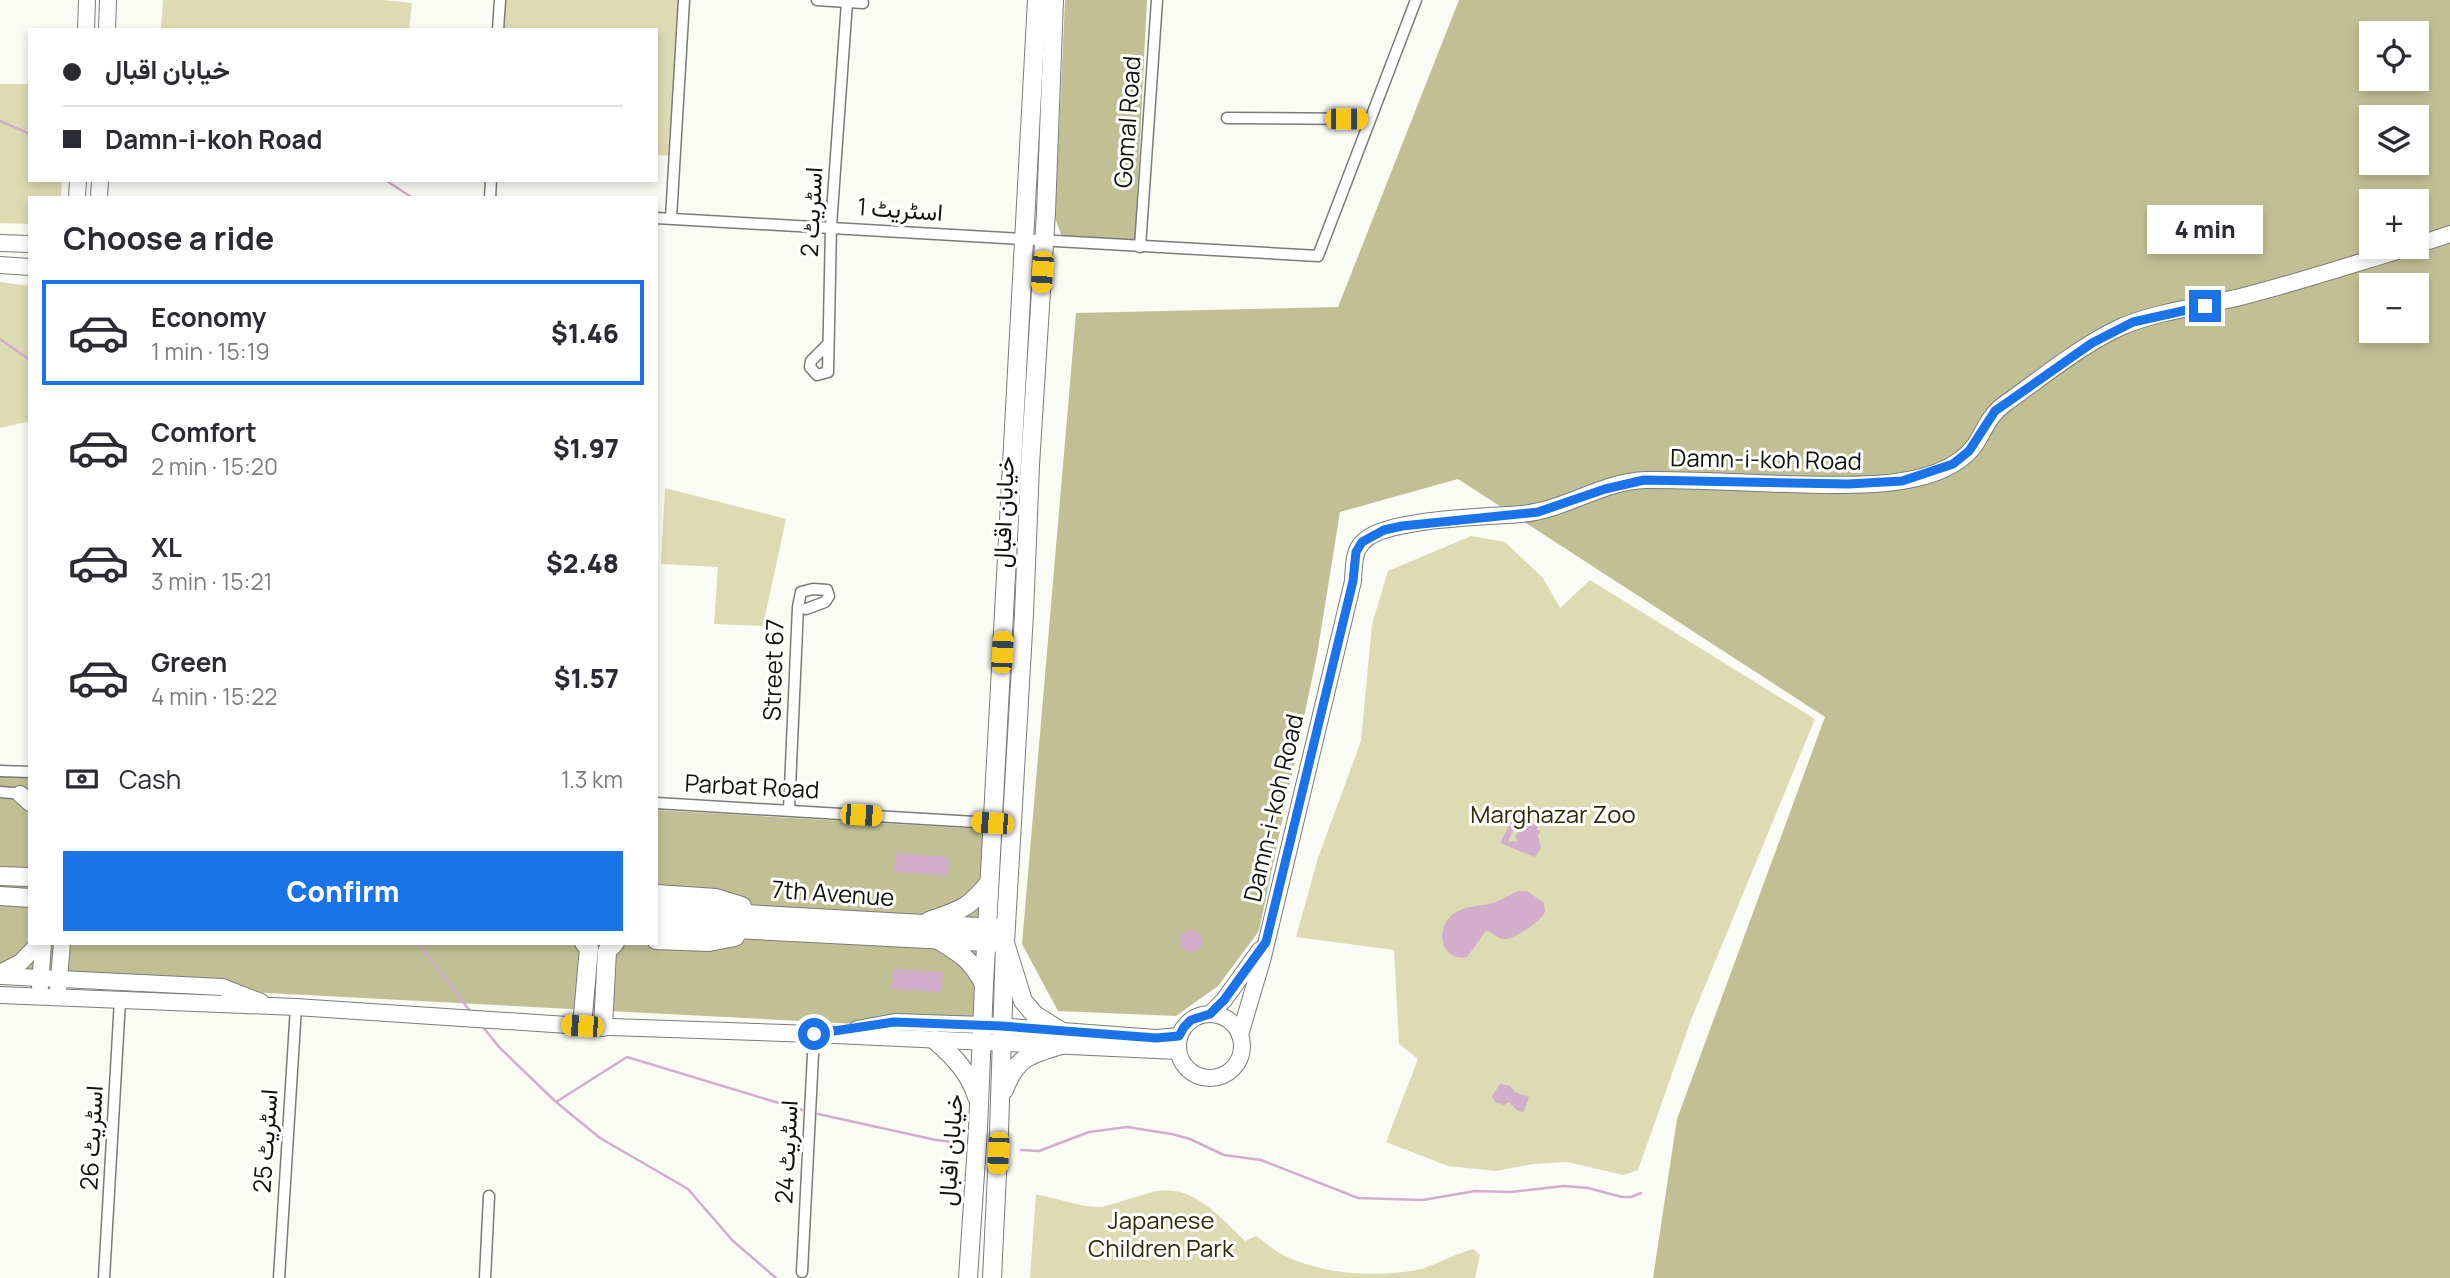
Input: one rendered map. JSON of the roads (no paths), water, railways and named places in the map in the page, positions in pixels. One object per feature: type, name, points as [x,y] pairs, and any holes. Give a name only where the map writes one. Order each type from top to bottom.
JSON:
[{"type":"main road","points":[[86,28],[87,0]]},
{"type":"main road","points":[[107,28],[108,0]]},
{"type":"main road","name":"خیابان اقبال","points":[[992,1278],[1001,1026],[996,936],[989,883],[1037,0]]},
{"type":"main road","name":"خیابان اقبال","points":[[968,1278],[984,984],[996,936],[1013,827],[1054,0]]},
{"type":"main road","points":[[2429,241],[2450,234]]},
{"type":"main road","points":[[0,243],[28,244]]},
{"type":"main road","name":"Damn-i-koh Road","points":[[1240,1035],[1266,942],[1353,581],[1356,552],[1362,542],[1371,536],[1402,526],[1538,512],[1605,489],[1644,480],[1874,484],[1914,479],[1945,468],[1963,457],[1974,445],[1995,411],[2092,343],[2120,328],[2153,317],[2251,295],[2370,259]]},
{"type":"main road","points":[[0,265],[28,267]]},
{"type":"main road","points":[[0,876],[28,877]]},
{"type":"main road","points":[[919,924],[964,909],[989,883]]},
{"type":"main road","points":[[658,894],[716,898],[769,923]]},
{"type":"main road","points":[[0,896],[28,898]]},
{"type":"main road","name":"7th Avenue","points":[[658,909],[769,923],[935,938],[996,936]]},
{"type":"main road","points":[[658,940],[709,942],[769,923]]},
{"type":"main road","name":"7th Avenue","points":[[658,925],[919,924],[996,936]]},
{"type":"main road","points":[[996,936],[1023,1000],[1060,1038]]},
{"type":"main road","points":[[935,938],[965,956],[974,965],[984,984]]},
{"type":"main road","points":[[1210,1014],[1229,1020],[1240,1035],[1242,1048],[1238,1062],[1229,1072],[1209,1078],[1198,1076],[1182,1062],[1179,1044],[1184,1027],[1191,1020],[1210,1014],[1224,1000],[1266,942]]},
{"type":"main road","points":[[0,974],[21,962],[39,945]]},
{"type":"main road","points":[[39,996],[41,945]]},
{"type":"main road","points":[[57,997],[62,945]]},
{"type":"main road","points":[[62,945],[72,967],[95,981]]},
{"type":"main road","points":[[582,1026],[589,948],[586,945]]},
{"type":"main road","points":[[603,1027],[607,951],[613,945]]},
{"type":"main road","points":[[0,974],[222,987],[274,1007]]},
{"type":"main road","points":[[0,995],[296,1007],[582,1026],[934,1040],[982,1034],[1001,1026],[1060,1038]]},
{"type":"main road","points":[[814,1034],[894,1022],[982,1034],[1000,1044],[1060,1038],[1156,1038],[1179,1044]]},
{"type":"main road","points":[[1000,1100],[1011,1071],[1022,1060],[1060,1038]]},
{"type":"main road","points":[[934,1040],[957,1060],[971,1079],[979,1104]]},
{"type":"street","points":[[498,28],[500,0]]},
{"type":"street","points":[[671,218],[684,0]]},
{"type":"street","points":[[817,0],[863,3]]},
{"type":"street","name":"Gomal Road","points":[[1140,247],[1157,0]]},
{"type":"street","points":[[1227,118],[1370,119],[1416,0]]},
{"type":"street","name":"اسٹریٹ 2","points":[[828,344],[811,361],[810,368],[817,375],[828,372],[831,226],[847,2]]},
{"type":"street","name":"اسٹریٹ 1","points":[[658,218],[831,226],[1044,242],[1318,257],[1370,119]]},
{"type":"street","name":"Street 67","points":[[789,810],[798,607],[801,592],[827,590],[829,596],[825,602],[806,609]]},
{"type":"street","points":[[0,771],[28,772]]},
{"type":"street","points":[[0,792],[27,797]]},
{"type":"street","name":"Parbat Road","points":[[658,803],[992,823],[1013,827]]},
{"type":"street","name":"اسٹریٹ 26","points":[[104,1278],[120,1000]]},
{"type":"street","name":"اسٹریٹ 25","points":[[279,1278],[296,1007]]},
{"type":"street","name":"اسٹریٹ 24","points":[[802,1272],[814,1034]]},
{"type":"street","points":[[485,1278],[489,1196]]},
{"type":"waterway","points":[[0,121],[28,133]]},
{"type":"waterway","points":[[388,182],[410,196]]},
{"type":"waterway","points":[[0,339],[28,359]]},
{"type":"waterway","points":[[420,945],[470,1011]]},
{"type":"waterway","points":[[483,1027],[499,1047],[556,1102],[627,1057],[802,1110]]},
{"type":"waterway","points":[[556,1102],[600,1138],[688,1189],[732,1240],[776,1278]]},
{"type":"waterway","points":[[818,1114],[936,1140],[969,1144]]},
{"type":"waterway","points":[[1021,1150],[1039,1151],[1089,1132],[1127,1127],[1190,1139],[1224,1155],[1261,1160],[1358,1198],[1423,1200],[1475,1191],[1511,1192],[1564,1186],[1588,1188],[1622,1197],[1641,1193]]},
{"type":"park label","name":"Marghazar Zoo","points":[[1553,815]]},
{"type":"park label","name":"Japanese Children Park","points":[[1161,1235]]}]
